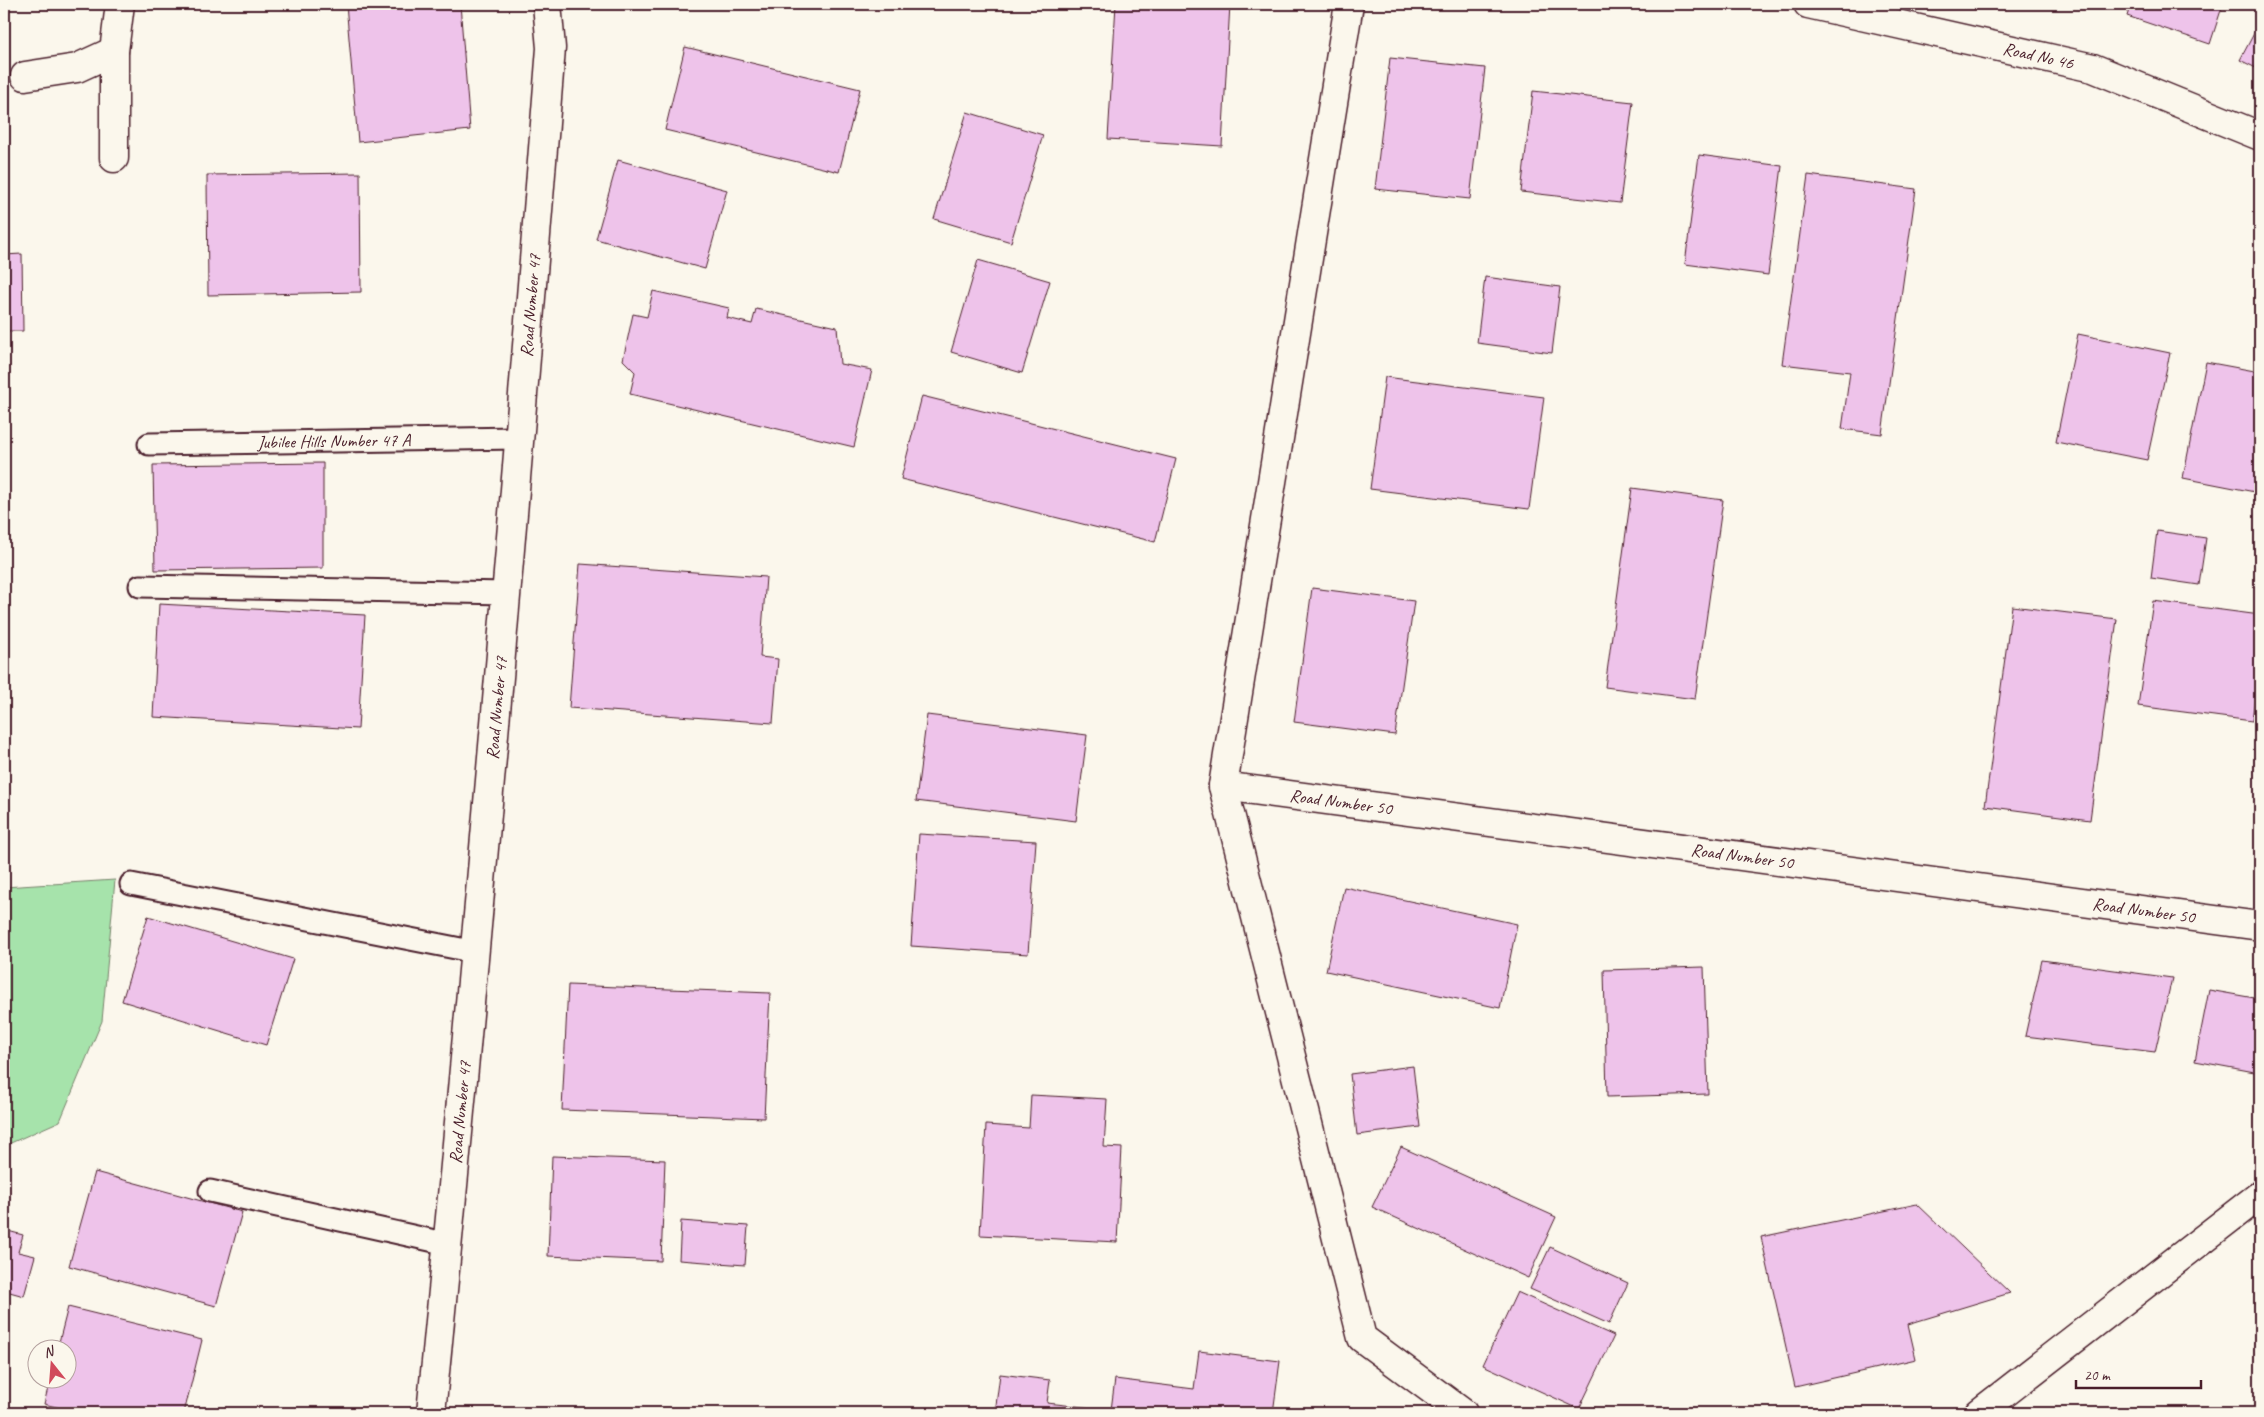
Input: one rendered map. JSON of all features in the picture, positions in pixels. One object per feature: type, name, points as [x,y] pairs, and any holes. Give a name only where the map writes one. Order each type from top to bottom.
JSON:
[{"type":"street","points":[[114,158],[114,51],[120,4]]},
{"type":"street","name":"Road Number 47","points":[[431,1413],[476,952],[520,438],[551,48],[547,4]]},
{"type":"street","points":[[1348,4],[1223,786],[1362,1338],[1463,1413]]},
{"type":"street","name":"Road No 46","points":[[1815,5],[2093,68],[2260,136]]},
{"type":"street","points":[[25,76],[77,68],[114,51]]},
{"type":"street","name":"Road Number 50","points":[[1223,786],[2260,926]]},
{"type":"street","points":[[1979,1413],[2260,1195]]},
{"type":"lane","name":"Jubilee Hills Number 47 A","points":[[149,444],[520,438]]},
{"type":"lane","points":[[140,586],[506,593]]},
{"type":"lane","points":[[131,884],[476,952]]},
{"type":"lane","points":[[210,1191],[448,1244]]},
{"type":"green space","points":[[115,880],[102,1021],[60,1121],[4,1146],[4,887]]},
{"type":"building","points":[[346,4],[460,4],[470,130],[358,142]]},
{"type":"building","points":[[1116,4],[1230,4],[1222,146],[1108,139]]},
{"type":"building","points":[[2131,4],[2223,4],[2210,44],[2127,16]]},
{"type":"building","points":[[2260,22],[2260,70],[2240,60]]},
{"type":"building","points":[[685,47],[860,89],[839,172],[665,130]]},
{"type":"building","points":[[1390,58],[1485,68],[1470,199],[1375,189]]},
{"type":"building","points":[[1533,91],[1633,102],[1620,203],[1521,192]]},
{"type":"building","points":[[967,112],[1043,135],[1011,242],[934,219]]},
{"type":"building","points":[[1699,155],[1782,166],[1768,275],[1685,264]]},
{"type":"building","points":[[618,160],[727,190],[705,269],[596,239]]},
{"type":"building","points":[[360,173],[361,292],[208,295],[207,175]]},
{"type":"building","points":[[4,174],[8,249],[4,249]]},
{"type":"building","points":[[1808,175],[1916,189],[1882,434],[1842,429],[1850,372],[1782,364]]},
{"type":"building","points":[[22,254],[23,331],[4,331],[4,255]]},
{"type":"building","points":[[978,260],[1050,281],[1022,373],[951,352]]},
{"type":"building","points":[[1485,277],[1560,287],[1552,353],[1477,343]]},
{"type":"building","points":[[653,291],[729,308],[727,318],[752,324],[756,309],[837,327],[840,364],[872,370],[854,447],[630,394],[635,372],[623,360],[633,314],[647,317]]},
{"type":"building","points":[[2078,334],[2170,353],[2147,460],[2056,442]]},
{"type":"building","points":[[2206,362],[2260,372],[2260,493],[2183,478]]},
{"type":"building","points":[[1385,377],[1544,397],[1529,509],[1370,489]]},
{"type":"building","points":[[922,396],[1176,459],[1155,542],[901,479]]},
{"type":"building","points":[[323,463],[323,568],[155,570],[153,465]]},
{"type":"building","points":[[1632,488],[1723,500],[1695,699],[1605,687]]},
{"type":"building","points":[[2157,531],[2206,538],[2199,585],[2151,578]]},
{"type":"building","points":[[580,564],[766,577],[760,657],[778,659],[773,723],[569,708]]},
{"type":"building","points":[[1312,588],[1414,601],[1395,735],[1294,722]]},
{"type":"building","points":[[2153,601],[2260,615],[2260,658],[2252,721],[2138,706]]},
{"type":"building","points":[[159,604],[365,615],[358,729],[153,717]]},
{"type":"building","points":[[2012,606],[2117,619],[2090,820],[1985,806]]},
{"type":"building","points":[[927,715],[1087,735],[1076,821],[916,801]]},
{"type":"building","points":[[919,834],[1036,841],[1028,954],[911,946]]},
{"type":"building","points":[[1344,887],[1517,924],[1500,1008],[1326,971]]},
{"type":"building","points":[[148,916],[293,959],[266,1045],[122,1001]]},
{"type":"building","points":[[2042,960],[2172,978],[2155,1052],[2025,1036]]},
{"type":"building","points":[[1704,967],[1708,1094],[1607,1097],[1604,970]]},
{"type":"building","points":[[568,985],[770,993],[764,1118],[562,1110]]},
{"type":"building","points":[[2209,990],[2260,999],[2260,1073],[2195,1061]]},
{"type":"building","points":[[1413,1066],[1420,1127],[1357,1135],[1350,1074]]},
{"type":"building","points":[[1031,1095],[1107,1099],[1104,1147],[1122,1148],[1117,1242],[980,1235],[986,1125],[1029,1128]]},
{"type":"building","points":[[1401,1147],[1556,1217],[1528,1278],[1372,1207]]},
{"type":"building","points":[[552,1156],[665,1160],[661,1261],[548,1256]]},
{"type":"building","points":[[95,1172],[242,1212],[216,1306],[69,1266]]},
{"type":"building","points":[[1917,1204],[2010,1293],[1908,1324],[1916,1359],[1795,1387],[1761,1237]]},
{"type":"building","points":[[681,1221],[748,1226],[745,1265],[679,1260]]},
{"type":"building","points":[[4,1230],[23,1235],[18,1252],[35,1256],[24,1296],[6,1291],[4,1300]]},
{"type":"building","points":[[1550,1247],[1628,1283],[1609,1324],[1530,1289]]},
{"type":"building","points":[[1517,1292],[1614,1336],[1579,1409],[1483,1365]]},
{"type":"building","points":[[68,1307],[202,1340],[184,1413],[81,1413],[44,1404],[48,1390],[78,1390],[78,1340],[60,1340]]},
{"type":"building","points":[[1199,1351],[1280,1361],[1273,1413],[995,1413],[1000,1374],[1050,1380],[1047,1403],[1111,1410],[1115,1379],[1194,1389]]}]
